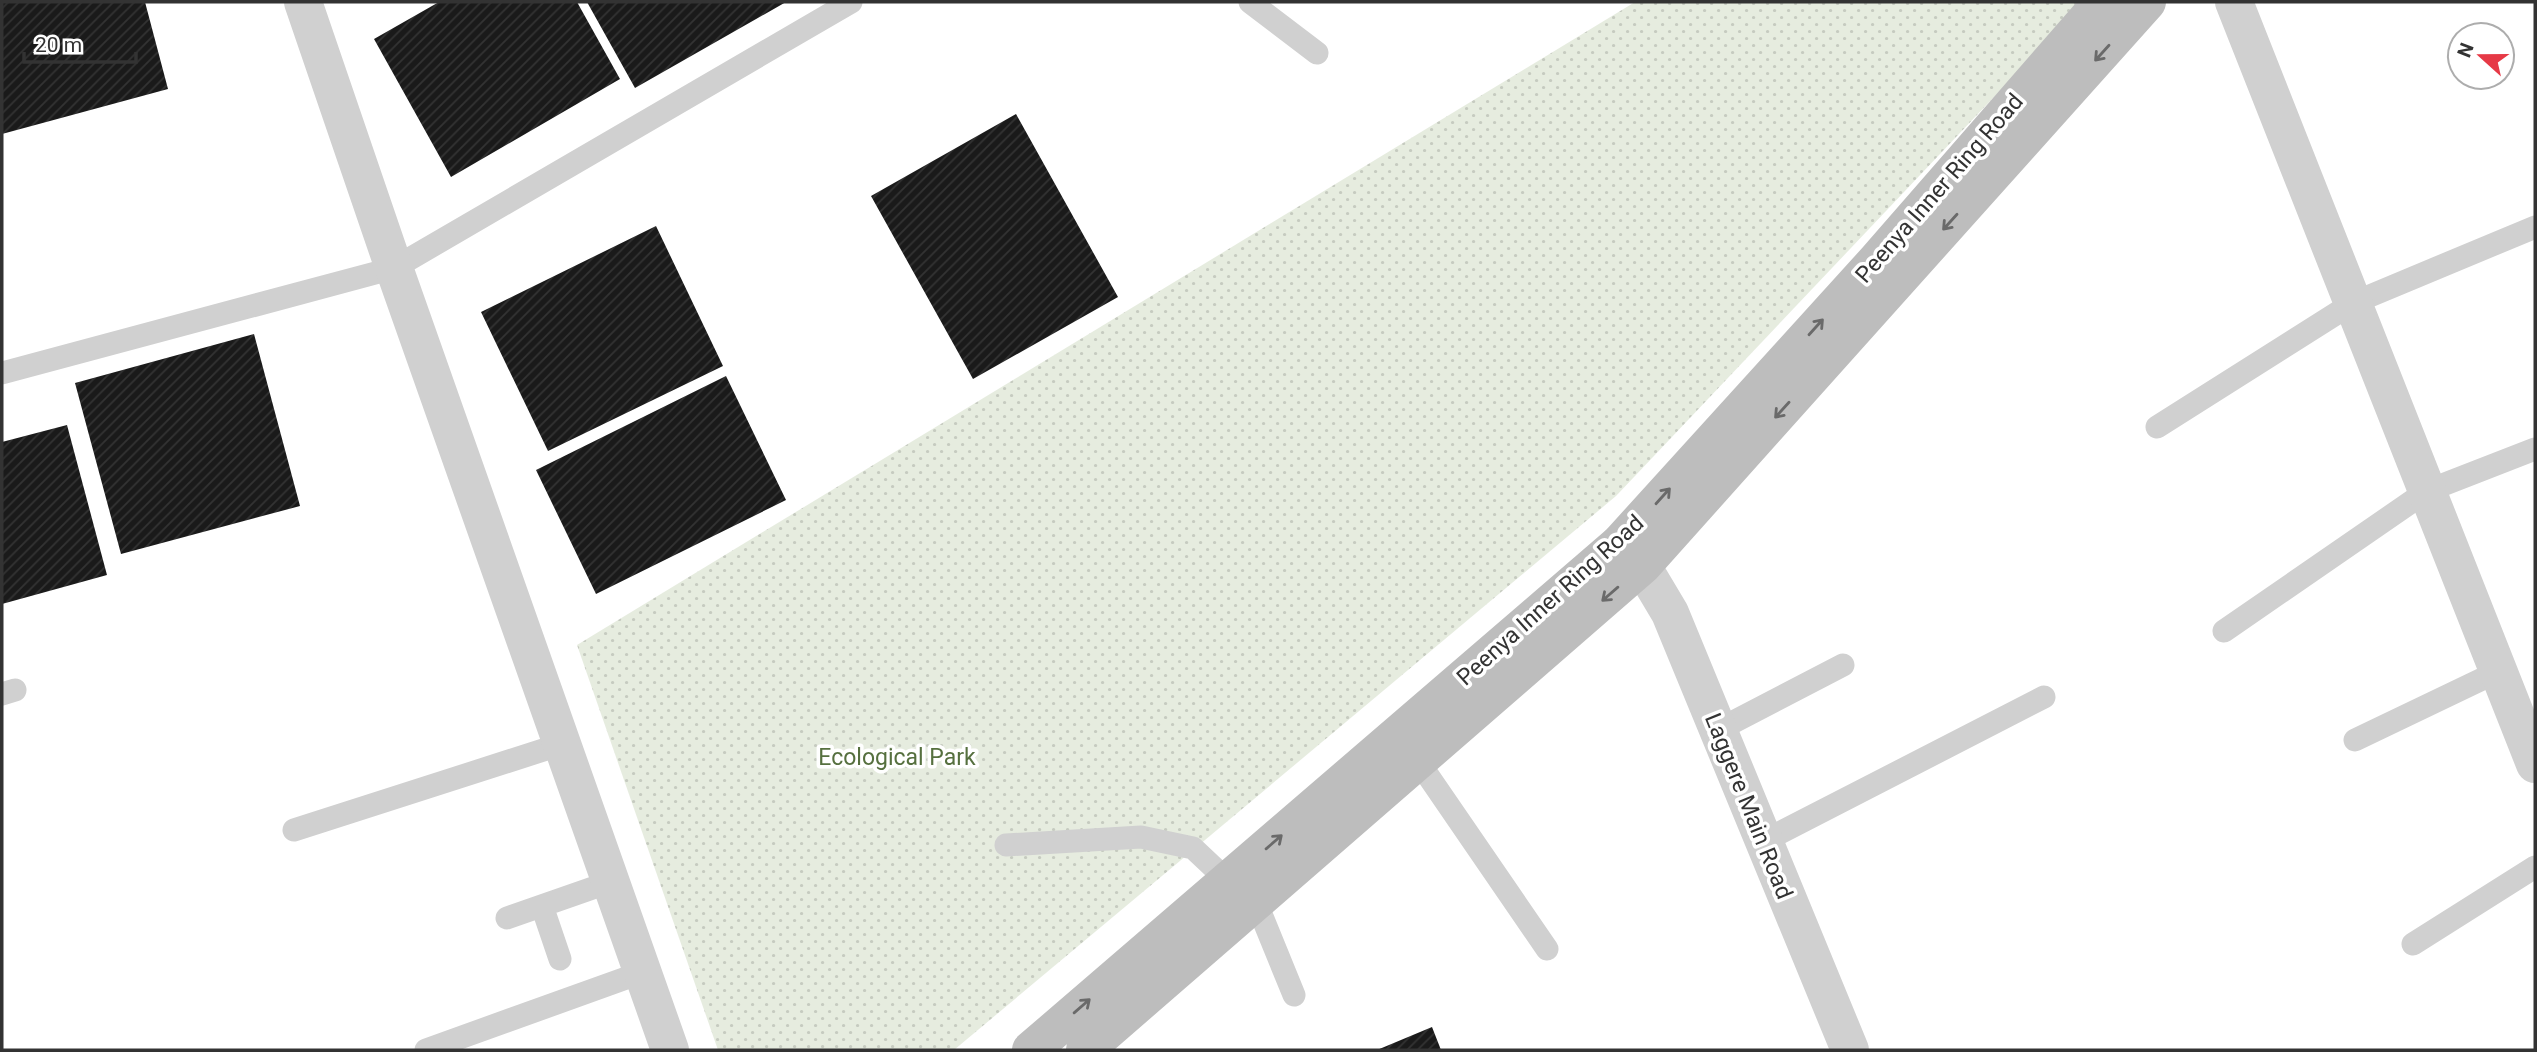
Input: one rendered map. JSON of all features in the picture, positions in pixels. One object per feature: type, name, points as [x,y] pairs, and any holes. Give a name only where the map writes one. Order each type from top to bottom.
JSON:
[{"type":"main road","name":"Peenya Inner Ring Road","points":[[1085,1050],[1242,891],[1630,555],[1876,261],[2102,2]]},
{"type":"main road","name":"Peenya Inner Ring Road","points":[[1031,1050],[1418,761],[1630,555],[2147,2]]},
{"type":"street","points":[[303,2],[670,1050]]},
{"type":"street","points":[[2234,2],[2499,671],[2531,741]]},
{"type":"street","name":"Laggere Main Road","points":[[1630,555],[1670,613],[1850,1050]]},
{"type":"lane","points":[[2,373],[394,268],[851,2]]},
{"type":"lane","points":[[1250,2],[1317,53]]},
{"type":"lane","points":[[2157,427],[2353,303],[2535,226]]},
{"type":"lane","points":[[2224,631],[2427,491],[2535,449]]},
{"type":"lane","points":[[1718,730],[1843,665]]},
{"type":"lane","points":[[2356,740],[2499,671]]},
{"type":"lane","points":[[1764,841],[2044,697]]},
{"type":"lane","points":[[294,830],[562,744]]},
{"type":"lane","points":[[1418,761],[1547,949]]},
{"type":"lane","points":[[1006,845],[1141,837],[1194,848],[1242,891],[1294,995]]},
{"type":"lane","points":[[2413,944],[2535,867]]},
{"type":"lane","points":[[507,918],[610,882]]},
{"type":"lane","points":[[542,906],[561,959]]},
{"type":"lane","points":[[426,1050],[643,972]]},
{"type":"green space","name":"Ecological Park","points":[[1635,2],[2084,2],[1616,496],[954,1050],[718,1050],[577,645]]},
{"type":"building","points":[[2,2],[145,2],[168,89],[2,134]]},
{"type":"building","points":[[439,2],[577,2],[620,79],[451,177],[374,39]]},
{"type":"building","points":[[587,2],[786,2],[635,88]]},
{"type":"building","points":[[1016,114],[1118,297],[973,379],[871,196]]},
{"type":"building","points":[[656,226],[723,366],[548,451],[481,312]]},
{"type":"building","points":[[254,334],[300,506],[121,554],[75,383]]},
{"type":"building","points":[[726,376],[786,500],[596,594],[536,470]]},
{"type":"building","points":[[67,425],[107,575],[2,604],[2,442]]},
{"type":"building","points":[[1432,1027],[1441,1050],[1377,1050]]}]
